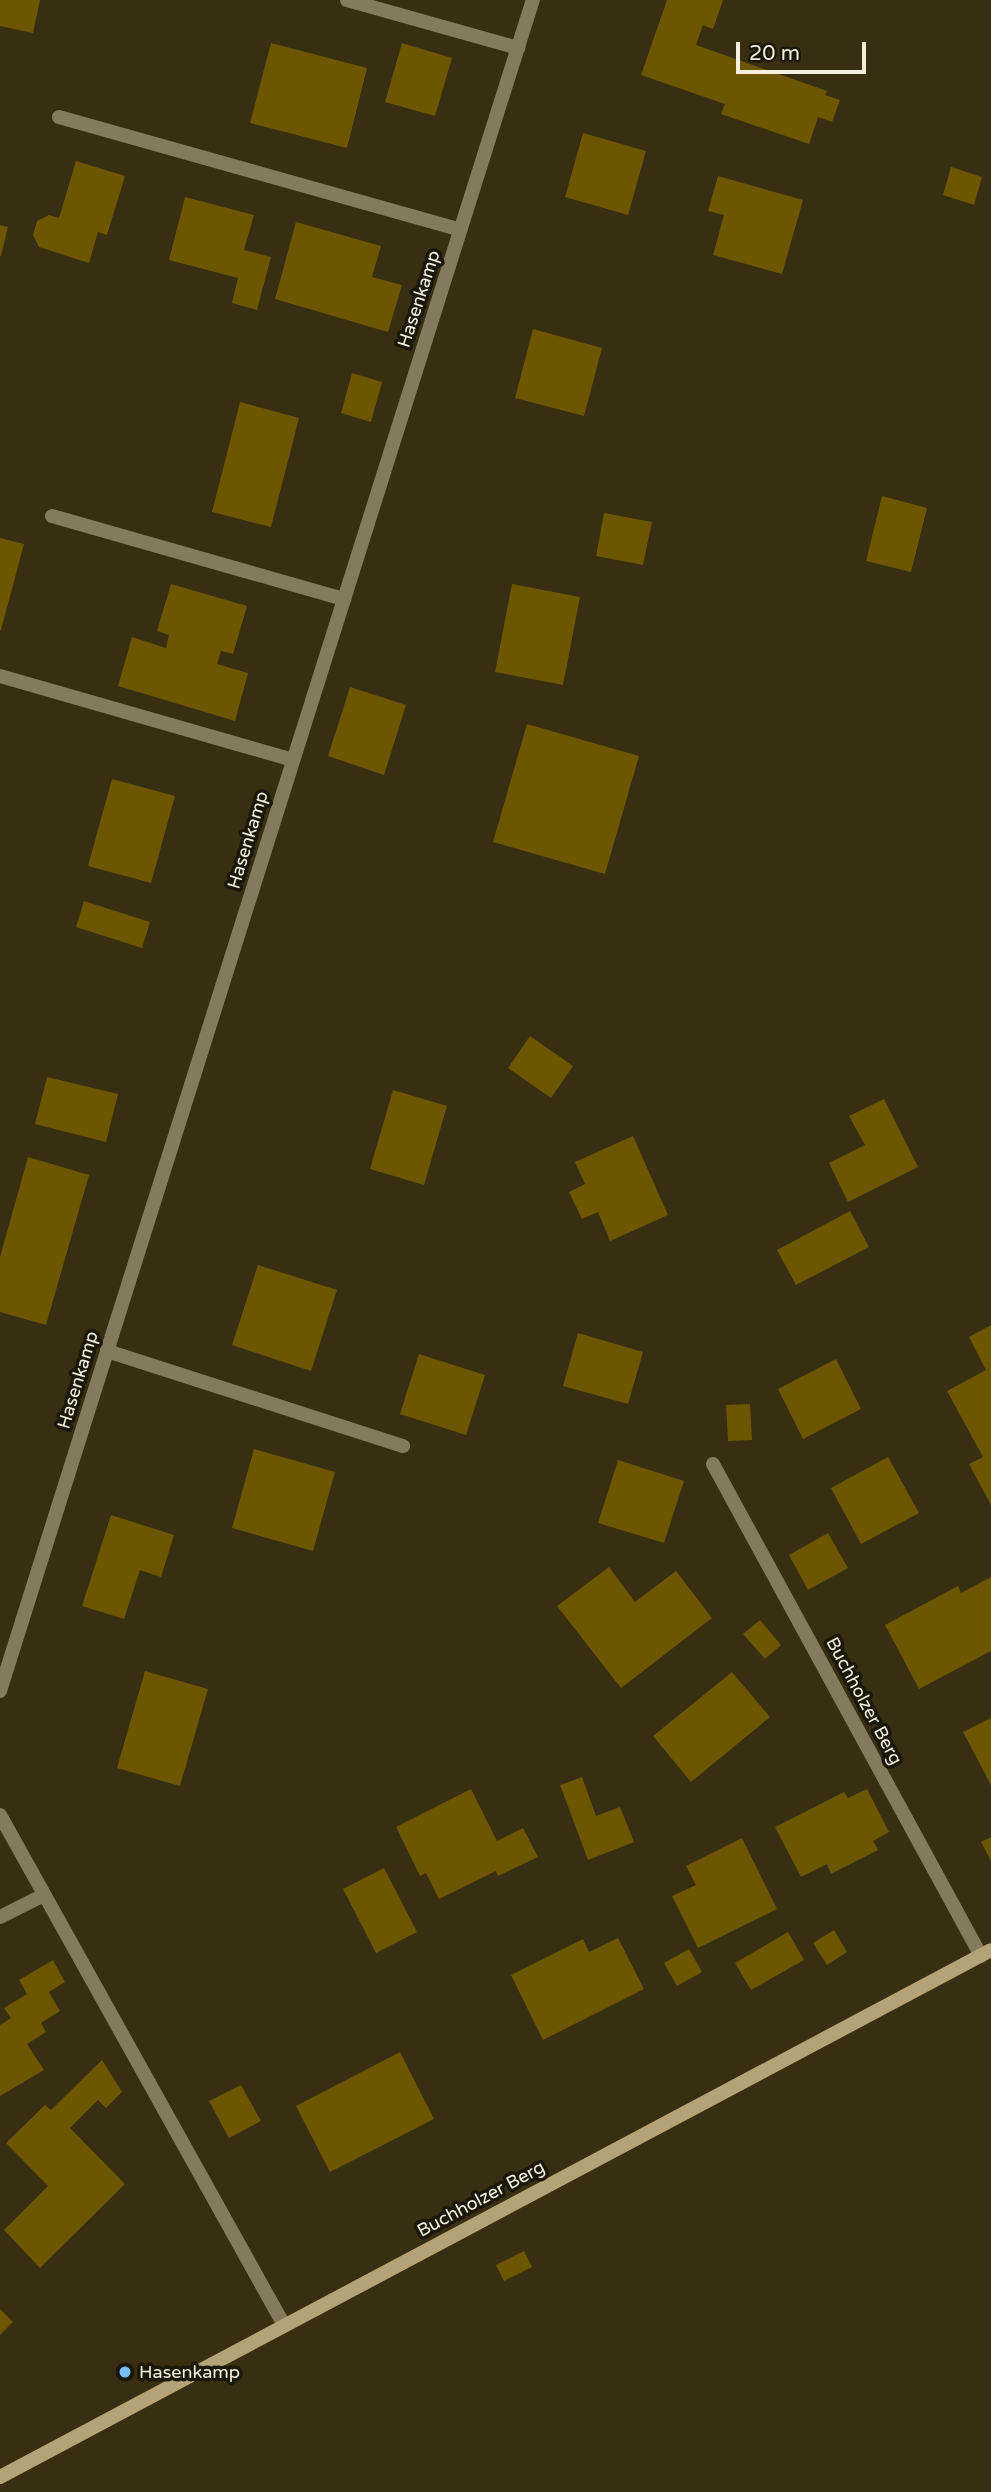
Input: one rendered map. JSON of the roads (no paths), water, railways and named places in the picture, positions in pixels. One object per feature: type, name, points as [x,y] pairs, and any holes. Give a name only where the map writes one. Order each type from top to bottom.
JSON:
[{"type":"main road","name":"Buchholzer Berg","points":[[0,2477],[986,1953]]},
{"type":"street","points":[[347,0],[518,48]]},
{"type":"street","name":"Hasenkamp","points":[[0,1691],[533,0]]},
{"type":"street","points":[[59,117],[460,230]]},
{"type":"street","points":[[52,516],[344,599]]},
{"type":"street","points":[[0,676],[293,760]]},
{"type":"street","points":[[107,1351],[403,1446]]},
{"type":"street","name":"Buchholzer Berg","points":[[713,1464],[986,1953]]},
{"type":"street","points":[[0,1815],[284,2325]]},
{"type":"street","points":[[0,1917],[44,1895]]},
{"type":"place","name":"Hasenkamp","points":[[125,2372]]}]
